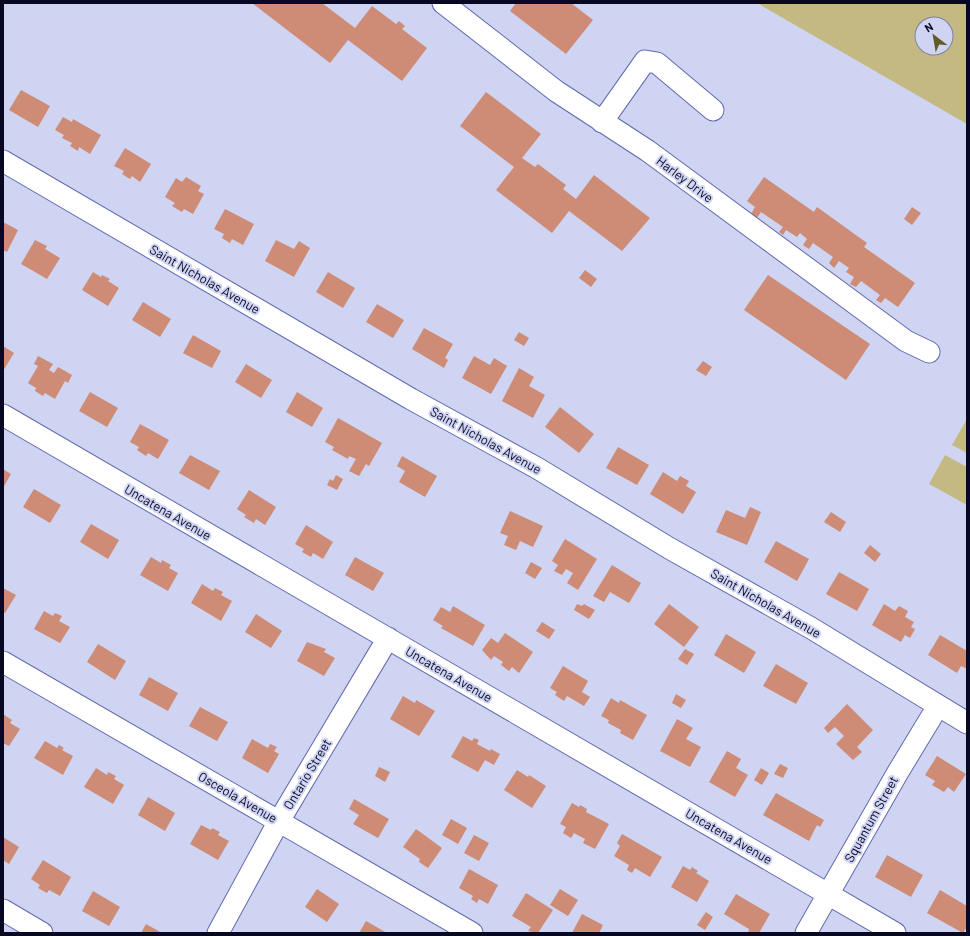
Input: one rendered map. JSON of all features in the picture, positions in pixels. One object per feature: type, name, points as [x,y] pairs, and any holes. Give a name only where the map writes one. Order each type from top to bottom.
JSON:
[{"type":"street","name":"Harley Drive","points":[[443,3],[556,91],[648,151],[906,341],[929,352]]},
{"type":"street","points":[[602,122],[645,61],[657,63],[713,110]]},
{"type":"street","name":"Saint Nicholas Avenue","points":[[3,161],[410,399],[537,468],[668,548],[811,628],[967,723]]},
{"type":"street","name":"Uncatena Avenue","points":[[3,415],[894,933]]},
{"type":"street","name":"Ontario Street","points":[[218,933],[279,821],[388,638]]},
{"type":"street","name":"Osceola Avenue","points":[[3,662],[472,933]]},
{"type":"street","name":"Squantum Street","points":[[806,933],[898,772],[938,706]]},
{"type":"street","points":[[3,910],[42,933]]},
{"type":"shaded area","points":[[757,3],[967,3],[967,124]]},
{"type":"shaded area","points":[[967,419],[967,453],[952,445]]},
{"type":"shaded area","points":[[945,455],[967,467],[967,505],[929,484]]},
{"type":"building","points":[[252,3],[322,3],[355,28],[372,6],[396,24],[399,21],[405,26],[402,29],[427,48],[402,81],[348,40],[330,63]]},
{"type":"building","points":[[516,3],[571,3],[593,20],[566,54],[510,11]]},
{"type":"building","points":[[21,90],[50,106],[38,127],[9,110]]},
{"type":"building","points":[[486,92],[541,134],[522,158],[535,167],[538,164],[566,185],[563,189],[576,199],[594,175],[650,218],[622,251],[569,211],[552,233],[496,190],[514,167],[460,126]]},
{"type":"building","points":[[63,117],[72,122],[73,119],[101,135],[90,154],[79,147],[78,151],[70,146],[72,143],[62,138],[64,135],[55,130]]},
{"type":"building","points":[[125,148],[151,164],[140,182],[132,176],[130,179],[122,174],[124,171],[114,166]]},
{"type":"building","points":[[186,177],[201,186],[198,191],[204,194],[193,214],[184,209],[182,212],[172,206],[175,203],[165,197],[176,178],[182,182]]},
{"type":"building","points":[[764,177],[814,212],[817,207],[867,243],[864,247],[915,283],[898,307],[885,298],[881,303],[876,300],[880,295],[861,281],[856,287],[850,284],[854,277],[846,272],[849,268],[839,261],[834,268],[829,263],[833,257],[813,243],[809,249],[803,245],[807,239],[800,233],[797,237],[786,230],[783,235],[779,232],[783,227],[761,212],[757,218],[751,214],[755,207],[747,201]]},
{"type":"building","points":[[912,207],[921,213],[912,225],[904,219]]},
{"type":"building","points":[[225,209],[254,224],[243,245],[232,239],[230,243],[222,238],[224,234],[214,229]]},
{"type":"building","points":[[3,222],[18,230],[7,252],[3,250]]},
{"type":"building","points":[[35,240],[47,246],[45,249],[60,258],[47,279],[21,264]]},
{"type":"building","points":[[276,240],[294,249],[299,241],[310,248],[294,277],[265,261]]},
{"type":"building","points":[[585,270],[597,279],[591,287],[579,278]]},
{"type":"building","points":[[93,272],[101,277],[102,275],[110,279],[108,281],[119,288],[108,306],[82,290]]},
{"type":"building","points":[[328,272],[355,288],[343,308],[316,292]]},
{"type":"building","points":[[768,275],[870,344],[846,380],[744,310]]},
{"type":"building","points":[[143,302],[171,319],[160,337],[132,320]]},
{"type":"building","points":[[377,304],[404,320],[393,338],[366,322]]},
{"type":"building","points":[[424,328],[453,344],[445,358],[448,360],[444,368],[412,349]]},
{"type":"building","points":[[519,332],[529,338],[524,346],[514,340]]},
{"type":"building","points":[[193,335],[221,351],[212,368],[183,353]]},
{"type":"building","points":[[3,346],[14,353],[3,371]]},
{"type":"building","points":[[38,356],[53,364],[49,370],[54,373],[58,367],[72,375],[68,383],[65,381],[55,399],[45,393],[43,396],[35,391],[36,388],[28,383],[38,366],[34,364]]},
{"type":"building","points":[[474,356],[490,365],[494,358],[507,366],[491,394],[462,378]]},
{"type":"building","points":[[703,361],[712,367],[706,376],[696,370]]},
{"type":"building","points":[[246,364],[272,380],[261,398],[235,382]]},
{"type":"building","points":[[519,368],[534,377],[529,386],[545,395],[533,418],[502,401]]},
{"type":"building","points":[[90,392],[118,408],[107,427],[79,411]]},
{"type":"building","points":[[297,392],[323,408],[312,427],[286,412]]},
{"type":"building","points":[[560,407],[594,434],[579,453],[545,427]]},
{"type":"building","points":[[338,418],[382,443],[369,466],[366,464],[359,476],[349,471],[356,459],[349,456],[348,459],[332,450],[334,447],[325,442]]},
{"type":"building","points":[[140,424],[169,440],[158,459],[148,453],[146,456],[137,450],[139,447],[130,442]]},
{"type":"building","points":[[618,447],[649,465],[637,485],[606,468]]},
{"type":"building","points":[[190,455],[220,471],[209,490],[179,473]]},
{"type":"building","points":[[402,456],[437,476],[425,497],[399,482],[405,471],[397,466]]},
{"type":"building","points":[[3,469],[11,474],[3,488]]},
{"type":"building","points":[[663,472],[677,481],[680,476],[689,481],[686,486],[696,492],[683,514],[650,494]]},
{"type":"building","points":[[336,475],[343,479],[337,490],[327,485],[330,479],[333,481]]},
{"type":"building","points":[[34,489],[61,505],[50,523],[23,507]]},
{"type":"building","points":[[249,490],[276,507],[265,525],[256,519],[254,523],[244,517],[246,515],[237,509]]},
{"type":"building","points":[[750,507],[761,512],[747,545],[716,532],[726,510],[745,518]]},
{"type":"building","points":[[510,511],[543,526],[533,547],[520,541],[516,550],[504,545],[508,536],[500,533]]},
{"type":"building","points":[[831,512],[846,522],[840,532],[824,522]]},
{"type":"building","points":[[91,524],[119,540],[108,559],[80,542]]},
{"type":"building","points":[[306,525],[333,542],[323,559],[313,553],[311,557],[302,552],[304,549],[295,544]]},
{"type":"building","points":[[565,539],[597,559],[578,590],[567,583],[573,573],[566,569],[562,575],[554,571],[558,565],[552,561]]},
{"type":"building","points":[[776,541],[809,559],[797,581],[764,562]]},
{"type":"building","points":[[870,545],[881,554],[875,562],[864,553]]},
{"type":"building","points":[[151,557],[161,563],[162,560],[171,565],[169,568],[178,573],[168,591],[140,575]]},
{"type":"building","points":[[355,557],[384,573],[373,591],[345,575]]},
{"type":"building","points":[[531,562],[542,568],[535,579],[525,573]]},
{"type":"building","points":[[612,565],[641,583],[629,603],[610,592],[604,602],[593,596]]},
{"type":"building","points":[[839,572],[869,589],[857,611],[826,594]]},
{"type":"building","points":[[202,584],[213,591],[215,588],[223,592],[221,595],[232,601],[221,621],[191,603]]},
{"type":"building","points":[[3,588],[16,595],[5,613],[3,612]]},
{"type":"building","points":[[577,604],[582,606],[584,604],[595,610],[589,619],[574,610]]},
{"type":"building","points":[[669,604],[699,627],[684,647],[654,624]]},
{"type":"building","points":[[884,604],[895,611],[899,606],[908,611],[905,617],[914,622],[911,627],[915,629],[910,638],[905,635],[901,642],[872,625]]},
{"type":"building","points":[[453,606],[485,625],[473,646],[441,628],[443,626],[433,620],[441,607],[450,612]]},
{"type":"building","points":[[44,611],[53,616],[55,613],[62,616],[59,621],[70,627],[60,643],[34,629]]},
{"type":"building","points":[[256,614],[282,631],[271,648],[245,632]]},
{"type":"building","points":[[542,622],[555,630],[549,639],[536,631]]},
{"type":"building","points":[[505,633],[533,652],[519,673],[512,667],[509,671],[501,665],[503,662],[494,656],[491,660],[482,650],[491,638],[498,643]]},
{"type":"building","points":[[726,634],[756,652],[744,673],[714,655]]},
{"type":"building","points":[[940,635],[967,651],[967,669],[961,666],[957,673],[928,655]]},
{"type":"building","points":[[307,642],[326,649],[324,652],[335,658],[324,676],[297,661]]},
{"type":"building","points":[[98,644],[126,661],[115,680],[87,662]]},
{"type":"building","points":[[685,649],[694,654],[687,665],[678,659]]},
{"type":"building","points":[[776,664],[808,683],[796,704],[763,686]]},
{"type":"building","points":[[563,666],[588,681],[582,692],[590,697],[584,706],[567,696],[564,701],[555,695],[557,692],[550,688]]},
{"type":"building","points":[[149,677],[178,693],[168,711],[139,695]]},
{"type":"building","points":[[676,694],[686,700],[681,708],[672,703]]},
{"type":"building","points":[[403,696],[415,703],[416,700],[435,711],[419,736],[390,719]]},
{"type":"building","points":[[611,698],[619,703],[620,700],[647,715],[633,740],[620,733],[621,730],[608,723],[609,720],[601,716]]},
{"type":"building","points":[[847,704],[873,730],[857,747],[862,752],[853,760],[836,744],[844,736],[835,727],[828,733],[824,728]]},
{"type":"building","points":[[200,707],[228,722],[217,741],[189,726]]},
{"type":"building","points":[[3,714],[12,720],[10,723],[20,729],[9,746],[3,743]]},
{"type":"building","points":[[677,719],[693,728],[686,739],[701,747],[690,767],[660,751]]},
{"type":"building","points":[[463,736],[472,741],[474,738],[479,740],[477,744],[490,751],[491,749],[500,754],[494,765],[485,760],[478,772],[451,757]]},
{"type":"building","points":[[252,739],[268,748],[270,744],[277,747],[274,751],[279,754],[268,773],[242,758]]},
{"type":"building","points":[[45,741],[57,748],[59,745],[64,748],[62,750],[73,756],[63,775],[34,758]]},
{"type":"building","points":[[727,751],[741,759],[736,768],[748,775],[735,797],[709,782]]},
{"type":"building","points":[[937,756],[966,774],[954,792],[948,787],[944,792],[932,785],[935,781],[925,775]]},
{"type":"building","points":[[780,764],[788,768],[783,778],[774,774]]},
{"type":"building","points":[[379,767],[390,772],[385,782],[375,776]]},
{"type":"building","points":[[96,768],[107,775],[108,772],[116,776],[114,779],[124,785],[113,804],[84,787]]},
{"type":"building","points":[[761,768],[769,773],[762,785],[754,780]]},
{"type":"building","points":[[517,770],[528,777],[529,775],[546,786],[532,808],[504,790]]},
{"type":"building","points":[[776,793],[824,820],[820,827],[817,825],[809,841],[763,815]]},
{"type":"building","points":[[148,797],[175,813],[165,831],[138,815]]},
{"type":"building","points":[[354,799],[389,819],[378,838],[353,824],[359,815],[349,809]]},
{"type":"building","points":[[572,803],[579,807],[580,805],[587,809],[586,812],[609,824],[595,849],[583,843],[585,839],[574,833],[571,838],[563,833],[566,827],[560,824]]},
{"type":"building","points":[[451,819],[467,828],[458,844],[442,835]]},
{"type":"building","points":[[201,825],[211,830],[212,828],[220,832],[218,835],[229,841],[218,860],[190,844]]},
{"type":"building","points":[[416,829],[442,848],[428,868],[419,862],[420,859],[403,847]]},
{"type":"building","points":[[622,834],[662,857],[650,877],[635,868],[632,873],[627,870],[629,865],[614,856],[620,846],[617,843]]},
{"type":"building","points":[[474,835],[489,843],[479,861],[464,853]]},
{"type":"building","points":[[3,837],[19,847],[9,864],[3,860]]},
{"type":"building","points":[[887,855],[923,875],[911,897],[875,877]]},
{"type":"building","points":[[43,860],[71,877],[60,896],[49,890],[47,893],[38,888],[40,885],[31,879]]},
{"type":"building","points":[[683,866],[690,870],[692,867],[698,871],[696,873],[709,881],[697,902],[671,887]]},
{"type":"building","points":[[469,869],[498,885],[488,904],[479,899],[477,903],[471,899],[473,896],[459,888]]},
{"type":"building","points":[[317,889],[339,904],[327,922],[305,907]]},
{"type":"building","points":[[560,889],[578,900],[568,916],[550,905]]},
{"type":"building","points":[[940,890],[967,906],[967,927],[963,933],[927,913]]},
{"type":"building","points":[[93,891],[120,907],[109,926],[82,911]]},
{"type":"building","points":[[526,893],[553,910],[538,933],[528,931],[531,927],[512,916]]},
{"type":"building","points":[[736,894],[770,914],[759,933],[748,933],[749,929],[724,914]]},
{"type":"building","points":[[706,912],[713,917],[705,930],[697,925]]},
{"type":"building","points":[[582,914],[603,925],[599,933],[572,933]]},
{"type":"building","points":[[366,921],[387,933],[359,933]]},
{"type":"building","points":[[146,924],[162,933],[141,933]]}]
